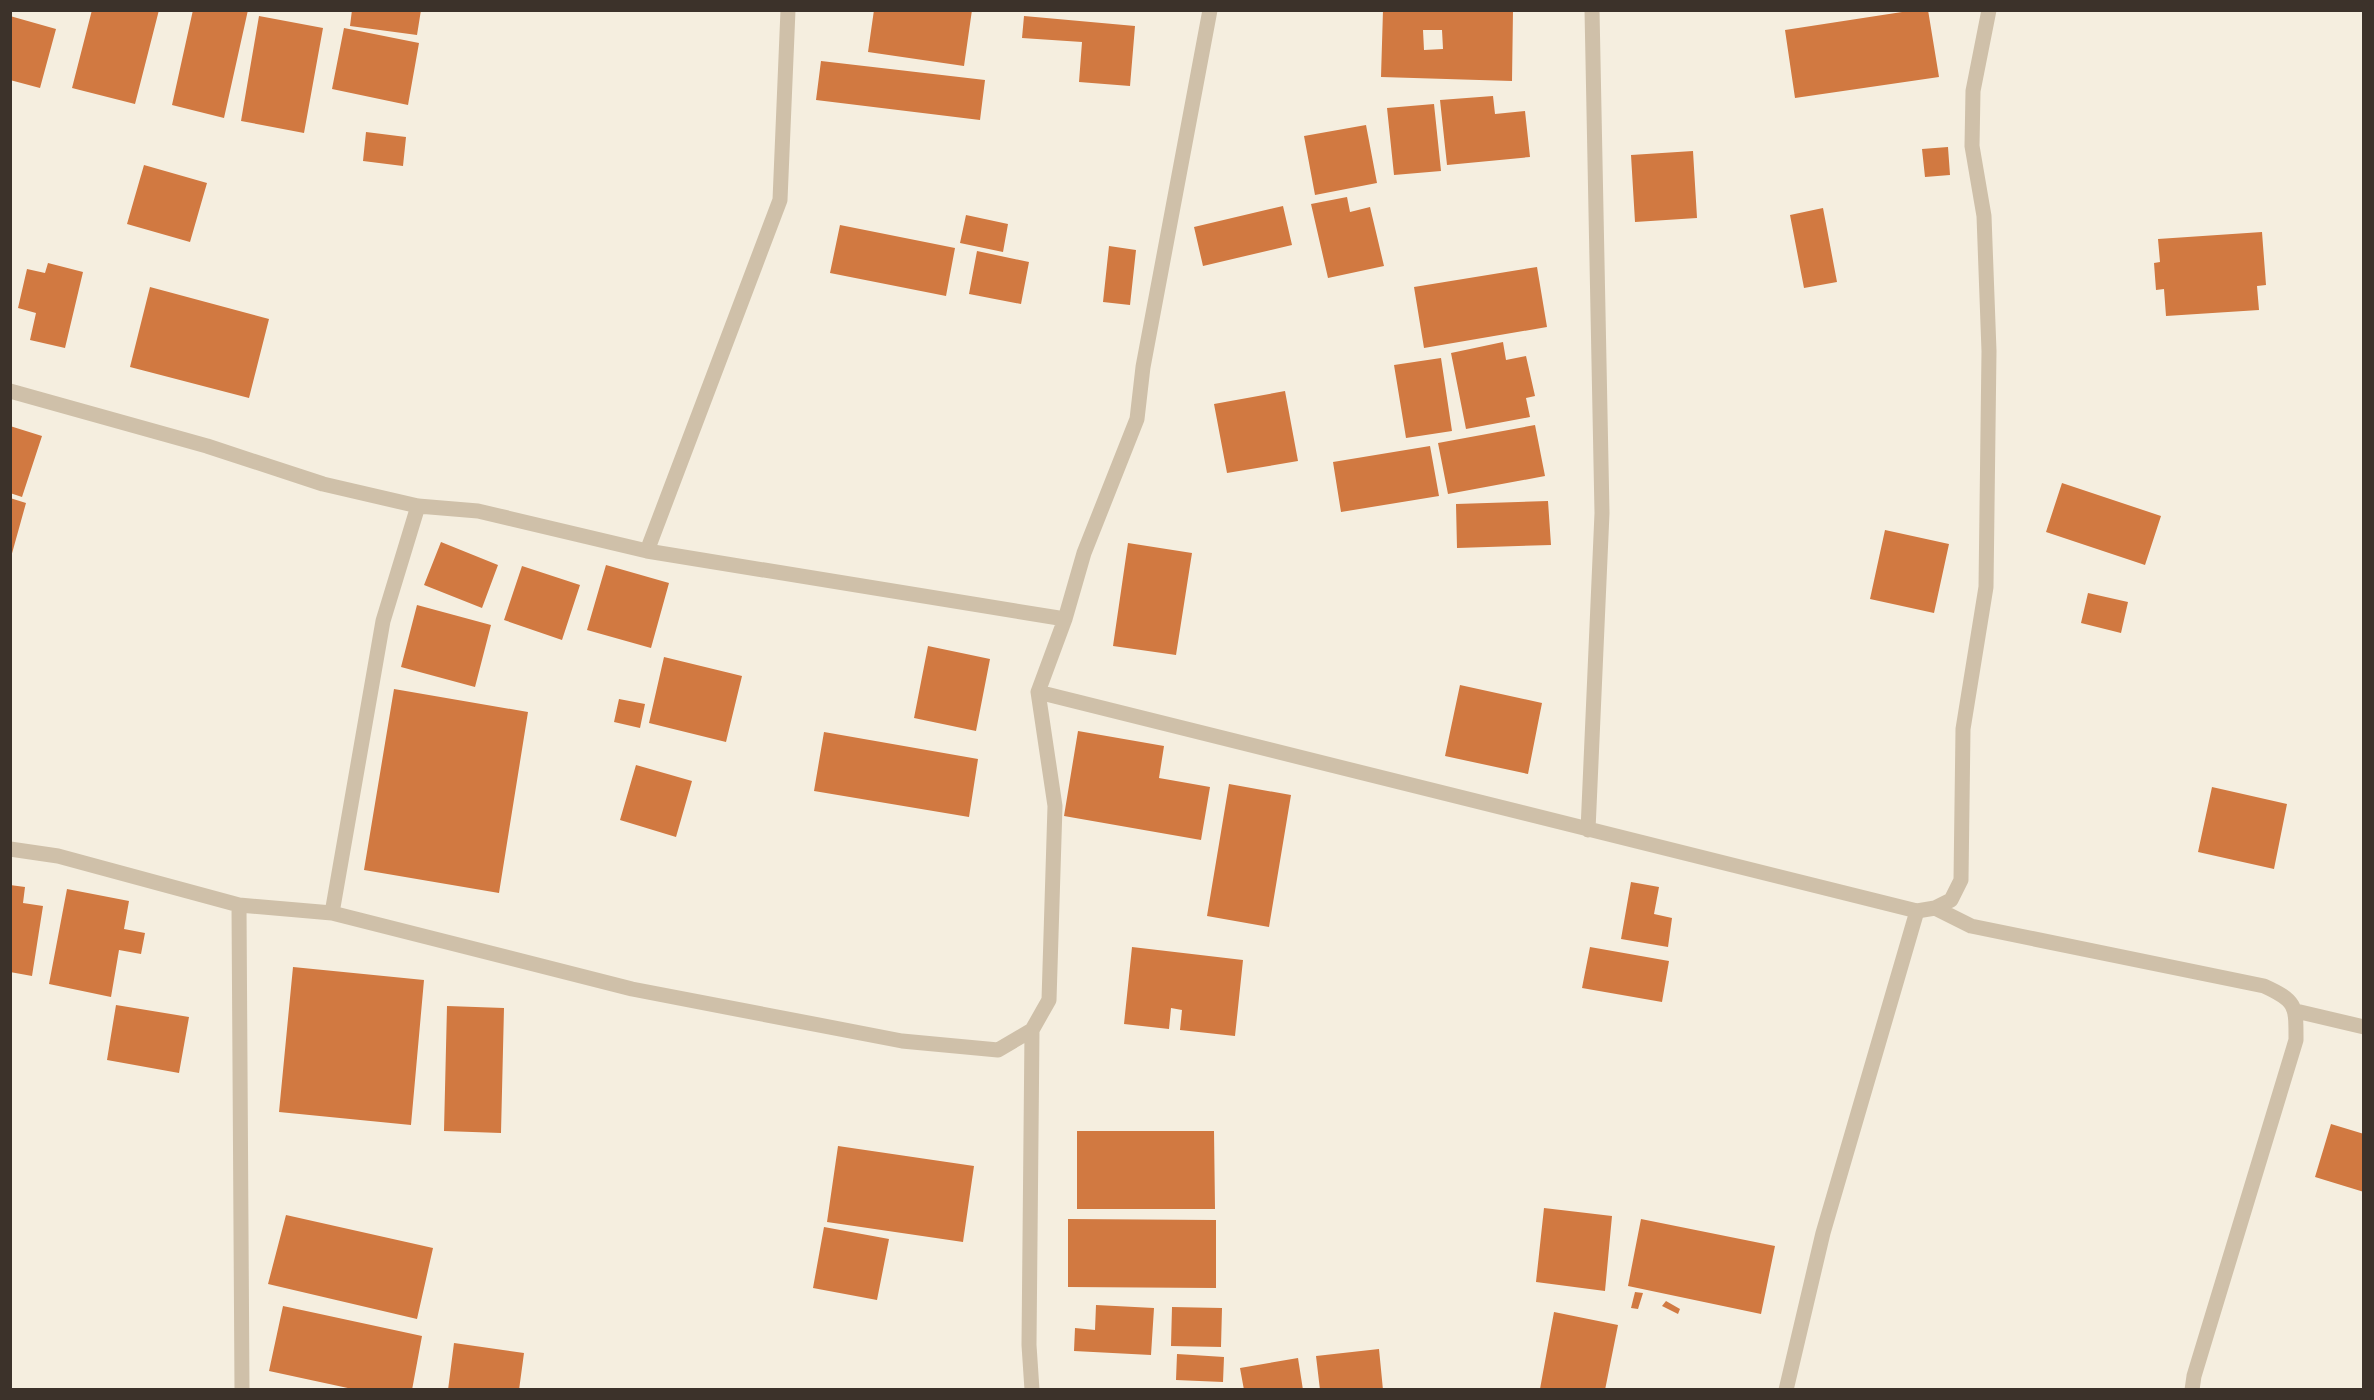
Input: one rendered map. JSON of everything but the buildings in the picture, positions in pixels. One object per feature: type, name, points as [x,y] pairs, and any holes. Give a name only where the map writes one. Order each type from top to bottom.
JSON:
[{"type":"street","points":[[647,551],[780,200],[788,10]]},
{"type":"street","points":[[1032,1389],[1029,1345],[1032,1030],[1049,1000],[1055,806],[1038,692],[1065,619],[1084,553],[1137,419],[1143,367],[1210,10]]},
{"type":"street","points":[[1588,830],[1602,513],[1592,10]]},
{"type":"street","points":[[1038,692],[1917,911],[1935,908],[1951,900],[1961,880],[1963,729],[1986,588],[1989,351],[1984,216],[1972,146],[1973,91],[1989,10]]},
{"type":"street","points":[[10,391],[207,446],[323,484],[418,506],[478,511],[647,551],[1065,619]]},
{"type":"street","points":[[333,913],[383,621],[418,506]]},
{"type":"street","points":[[10,849],[58,856],[239,905],[333,913],[632,989],[902,1041],[998,1050],[1032,1030]]},
{"type":"street","points":[[239,905],[242,1389]]},
{"type":"street","points":[[1935,908],[1971,926],[2264,986],[2284,995],[2296,1011],[2296,1040],[2192,1389]]},
{"type":"street","points":[[1786,1389],[1823,1233],[1917,911]]},
{"type":"street","points":[[2296,1011],[2364,1027]]}]
